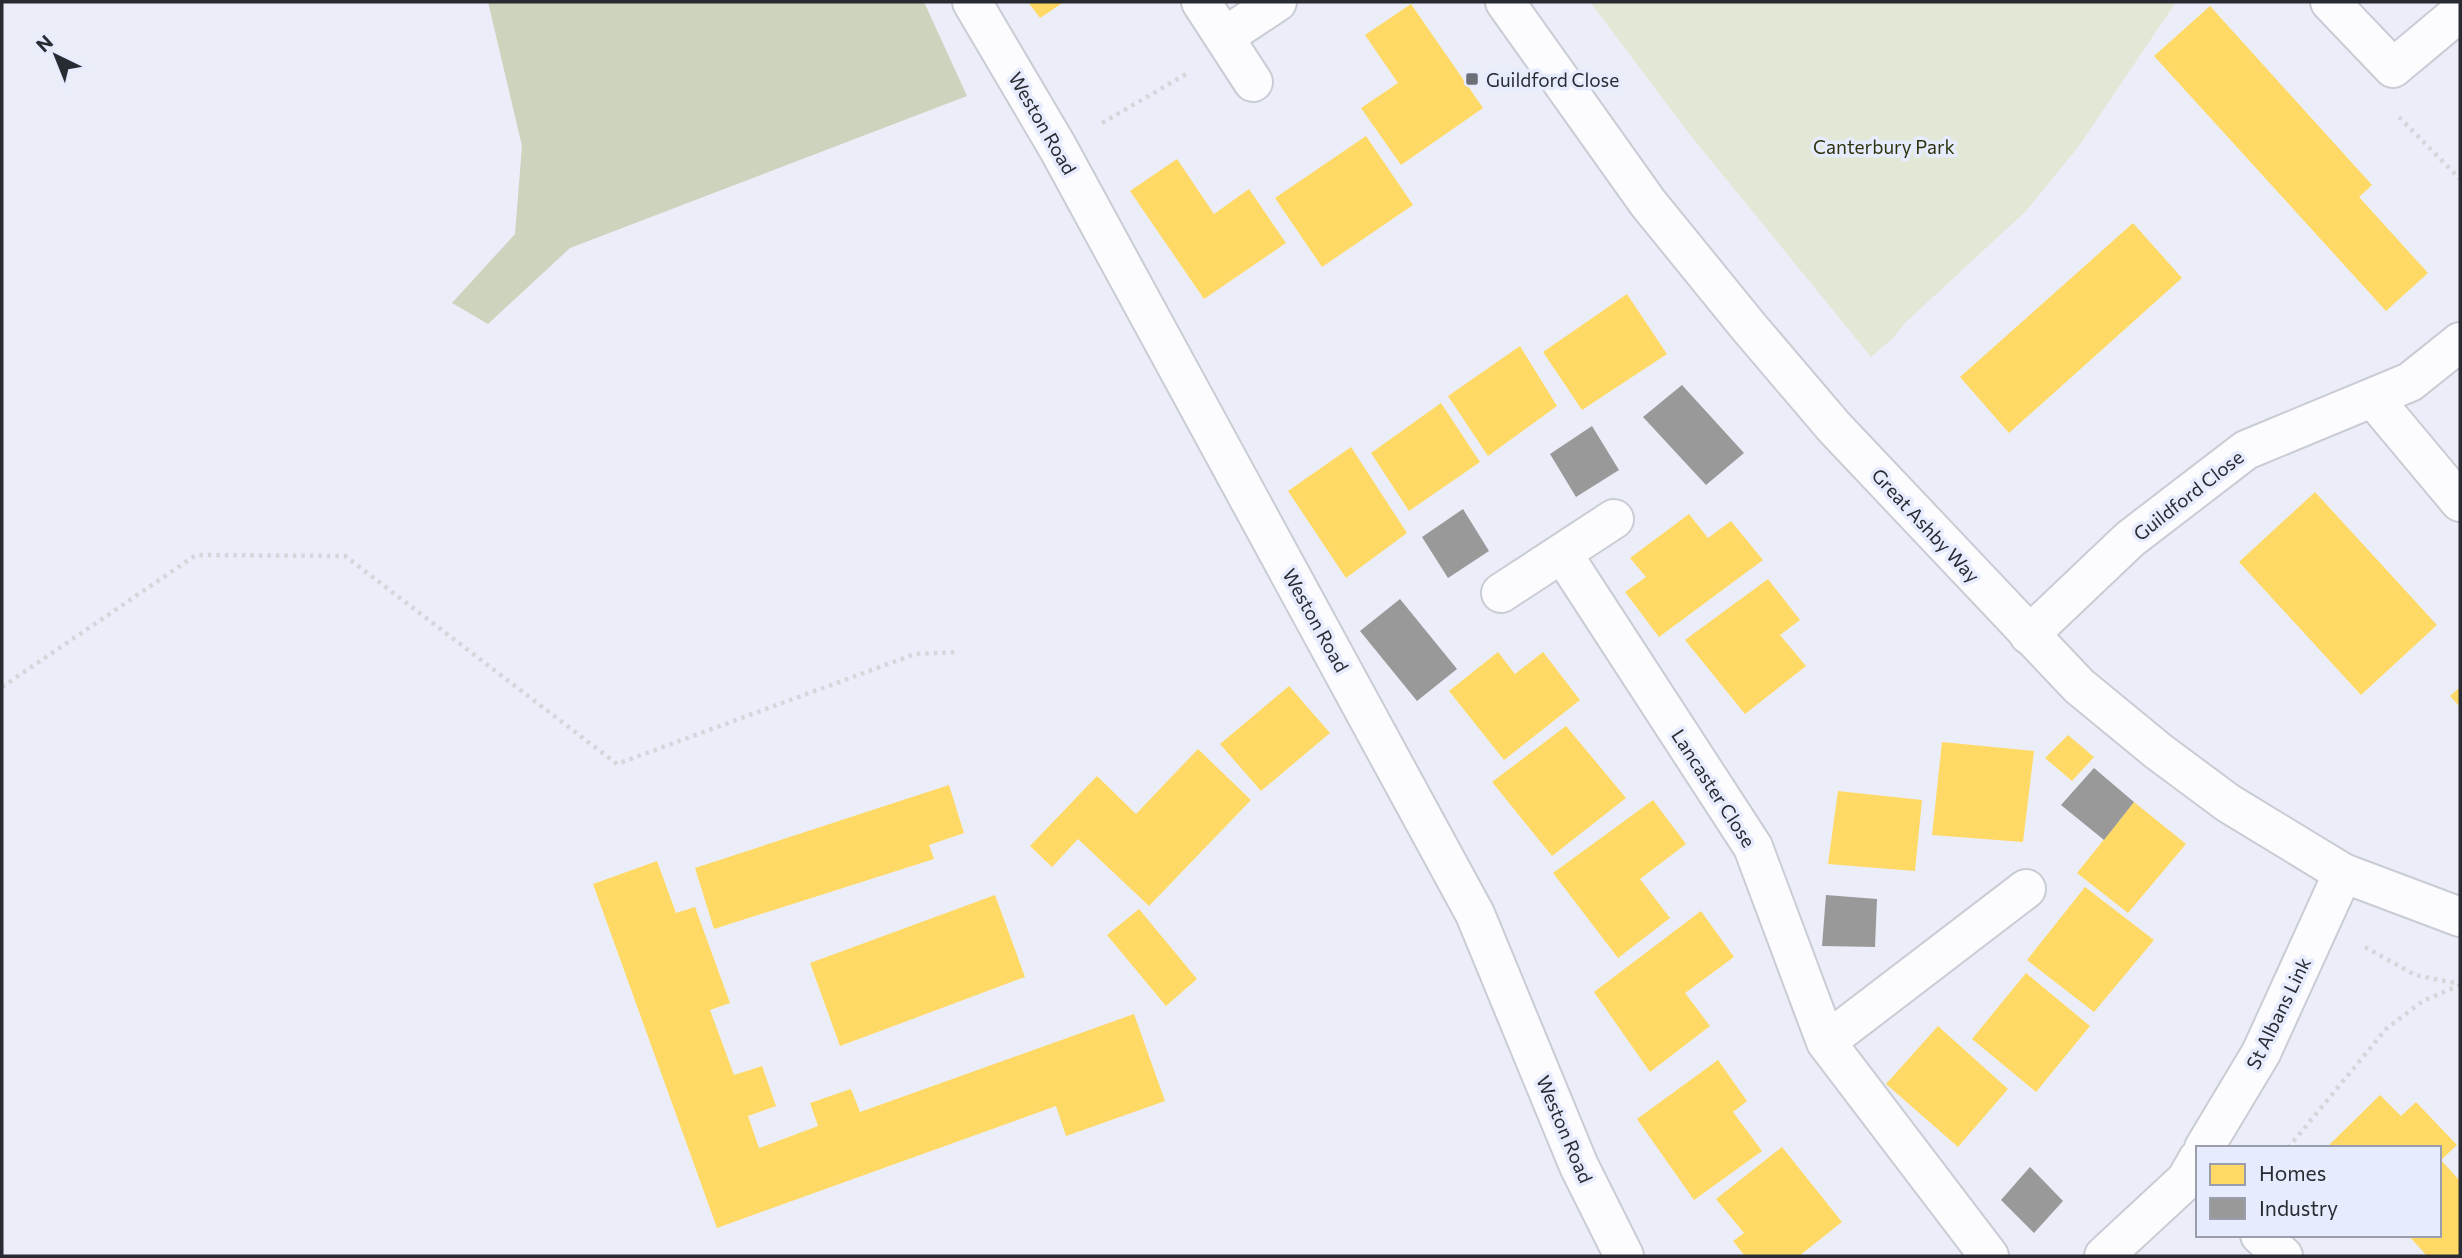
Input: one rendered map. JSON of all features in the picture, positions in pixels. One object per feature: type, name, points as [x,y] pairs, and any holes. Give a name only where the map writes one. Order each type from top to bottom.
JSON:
[{"type":"street","name":"Weston Road","points":[[972,2],[1058,148],[1475,914],[1579,1166],[1624,1256]]},
{"type":"street","points":[[1201,2],[1253,82]]},
{"type":"street","points":[[1227,43],[1277,2]]},
{"type":"street","name":"Great Ashby Way","points":[[1505,2],[1648,203],[1748,326],[1834,427],[2079,686],[2158,751],[2228,803],[2343,873],[2460,917]]},
{"type":"street","points":[[2329,2],[2393,68],[2460,12]]},
{"type":"street","name":"Guildford Close","points":[[2029,635],[2130,539],[2246,450],[2410,382],[2460,342]]},
{"type":"street","points":[[2373,398],[2460,502]]},
{"type":"street","points":[[1501,593],[1614,519]]},
{"type":"street","name":"Lancaster Close","points":[[1562,552],[1753,847],[1826,1042],[1989,1256]]},
{"type":"street","name":"St Albans Link","points":[[2209,1146],[2260,1053],[2343,873]]},
{"type":"street","points":[[1826,1042],[2026,889]]},
{"type":"street","name":"St Albans Link","points":[[2104,1256],[2196,1169]]},
{"type":"street","points":[[2262,1237],[2283,1256]]},
{"type":"path","points":[[1058,148],[1227,43]]},
{"type":"path","points":[[2393,68],[2387,105],[2460,178]]},
{"type":"path","points":[[2,687],[196,555],[345,556],[617,764],[915,654],[959,652]]},
{"type":"path","points":[[2321,922],[2415,975],[2460,985]]},
{"type":"path","points":[[2290,1146],[2386,1029],[2423,1001],[2460,985]]},
{"type":"green space","points":[[488,2],[924,2],[967,96],[570,248],[488,324],[452,303],[515,234],[522,146]]},
{"type":"green space","name":"Canterbury Park","points":[[1590,2],[2176,2],[2079,146],[2025,212],[1871,357],[1687,131]]},
{"type":"building: Homes","points":[[1028,2],[1064,2],[1040,18]]},
{"type":"building: Homes","points":[[1411,4],[1483,108],[1401,165],[1361,108],[1398,83],[1365,35]]},
{"type":"building: Homes","points":[[2210,6],[2372,185],[2359,197],[2428,273],[2386,311],[2154,56]]},
{"type":"building: Homes","points":[[1366,136],[1413,205],[1322,267],[1275,198]]},
{"type":"building: Homes","points":[[1177,159],[1214,214],[1249,189],[1286,243],[1204,299],[1130,191]]},
{"type":"building: Homes","points":[[2133,223],[2182,278],[2009,433],[1960,377]]},
{"type":"building: Homes","points":[[1627,294],[1667,354],[1582,410],[1543,352]]},
{"type":"building: Homes","points":[[1520,346],[1557,406],[1488,456],[1448,396]]},
{"type":"building: Homes","points":[[1441,403],[1480,462],[1409,511],[1371,453]]},
{"type":"building: Homes","points":[[1351,447],[1407,533],[1346,578],[1288,491]]},
{"type":"building: Homes","points":[[2315,492],[2437,625],[2361,695],[2239,562]]},
{"type":"building: Homes","points":[[1689,514],[1708,538],[1731,521],[1763,560],[1659,637],[1625,592],[1646,577],[1630,558]]},
{"type":"building: Homes","points":[[1768,579],[1800,620],[1780,635],[1806,666],[1745,714],[1685,640]]},
{"type":"building: Homes","points":[[1498,652],[1515,674],[1543,652],[1580,700],[1504,760],[1449,691]]},
{"type":"building: Homes","points":[[1289,686],[1330,733],[1261,791],[1220,744]]},
{"type":"building: Homes","points":[[2460,687],[2460,707],[2450,696]]},
{"type":"building: Homes","points":[[1566,726],[1626,798],[1552,856],[1492,782]]},
{"type":"building: Homes","points":[[2068,735],[2094,757],[2072,781],[2045,758]]},
{"type":"building: Homes","points":[[1942,742],[2034,751],[2023,842],[1932,835]]},
{"type":"building: Homes","points":[[1198,749],[1251,800],[1149,906],[1078,839],[1052,867],[1030,846],[1097,776],[1136,814]]},
{"type":"building: Homes","points":[[949,785],[964,833],[929,845],[934,859],[714,929],[695,868]]},
{"type":"building: Homes","points":[[1838,791],[1922,800],[1915,871],[1828,864]]},
{"type":"building: Homes","points":[[1653,800],[1686,844],[1640,879],[1670,918],[1618,958],[1553,873]]},
{"type":"building: Homes","points":[[2134,802],[2186,844],[2128,913],[2077,873]]},
{"type":"building: Homes","points":[[657,861],[676,913],[695,907],[730,1003],[710,1010],[734,1075],[762,1066],[776,1106],[748,1116],[759,1148],[818,1126],[810,1103],[851,1089],[860,1112],[1134,1014],[1165,1101],[1066,1136],[1056,1106],[717,1228],[593,884]]},
{"type":"building: Homes","points":[[2085,887],[2154,940],[2094,1012],[2027,960]]},
{"type":"building: Homes","points":[[995,895],[1025,977],[840,1046],[810,963]]},
{"type":"building: Homes","points":[[1139,909],[1197,979],[1166,1006],[1107,935]]},
{"type":"building: Homes","points":[[1701,911],[1734,957],[1685,993],[1710,1026],[1650,1072],[1594,992]]},
{"type":"building: Homes","points":[[2026,973],[2090,1026],[2036,1092],[1972,1039]]},
{"type":"building: Homes","points":[[1938,1026],[2008,1089],[1958,1147],[1886,1084]]},
{"type":"building: Homes","points":[[1718,1060],[1747,1101],[1733,1112],[1762,1151],[1694,1200],[1637,1119]]},
{"type":"building: Homes","points":[[2380,1095],[2401,1116],[2416,1102],[2457,1145],[2441,1160],[2441,1146],[2328,1146]]},
{"type":"building: Homes","points":[[1782,1147],[1842,1222],[1799,1256],[1745,1256],[1733,1241],[1744,1233],[1716,1199]]},
{"type":"building: Homes","points":[[2441,1160],[2460,1181],[2460,1256],[2427,1256],[2410,1237],[2441,1237]]},
{"type":"building: Industry","points":[[1682,385],[1744,453],[1706,485],[1643,417]]},
{"type":"building: Industry","points":[[1592,426],[1619,470],[1576,497],[1550,454]]},
{"type":"building: Industry","points":[[1463,509],[1489,551],[1448,578],[1422,537]]},
{"type":"building: Industry","points":[[1400,599],[1457,669],[1417,701],[1360,631]]},
{"type":"building: Industry","points":[[2094,768],[2134,802],[2104,840],[2061,805]]},
{"type":"building: Industry","points":[[1826,895],[1877,899],[1875,947],[1822,946]]},
{"type":"building: Industry","points":[[2030,1167],[2063,1201],[2034,1233],[2001,1200]]},
{"type":"place","name":"Guildford Close","points":[[1472,79]]}]
